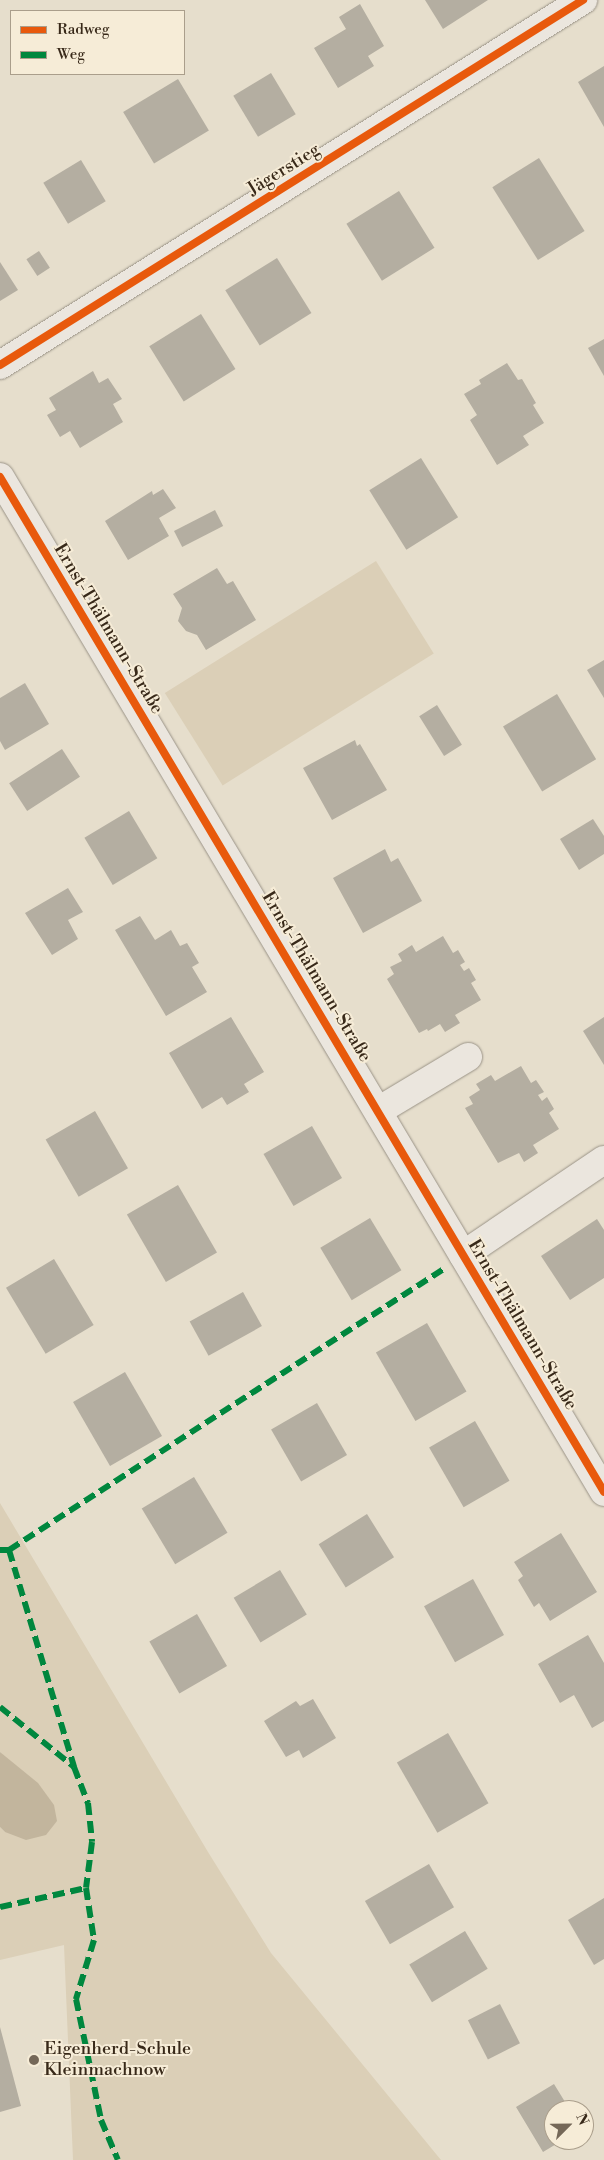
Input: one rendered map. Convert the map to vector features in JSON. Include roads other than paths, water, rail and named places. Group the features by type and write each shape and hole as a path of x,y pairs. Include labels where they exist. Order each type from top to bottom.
{"street":[{"name":"Jägerstieg","path":"0,364 583,0"},
{"name":"Ernst-Thälmann-Straße","path":"0,477 604,1492"},
{"path":"378,1111 468,1057"},
{"path":"463,1255 604,1160"}],"place":[{"name":"Eigenherd-Schule Kleinmachnow","path":"34,2060"}]}
